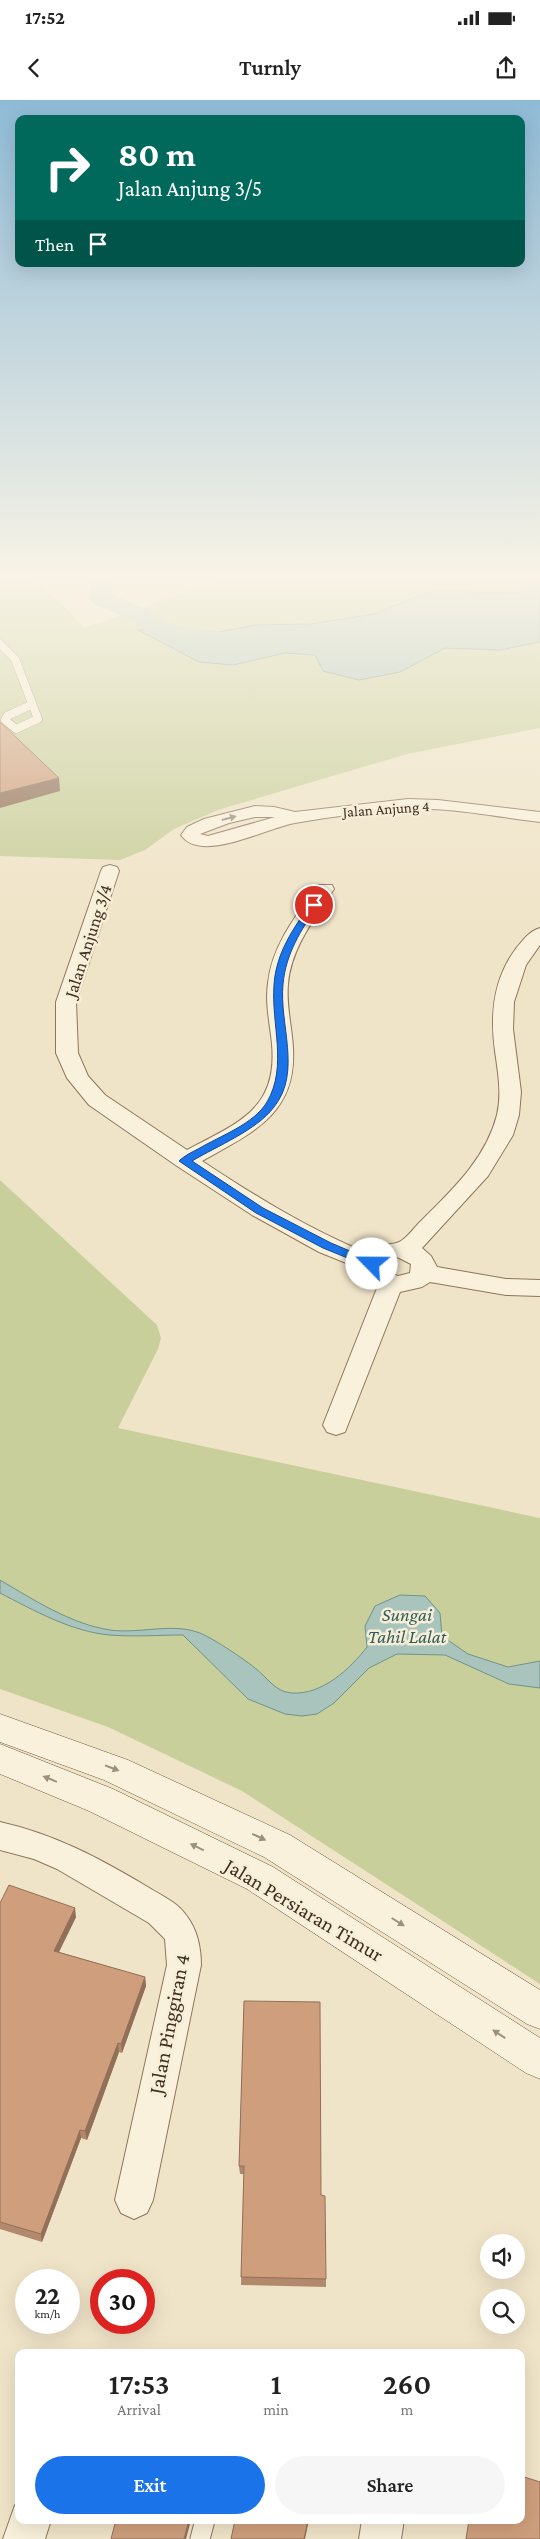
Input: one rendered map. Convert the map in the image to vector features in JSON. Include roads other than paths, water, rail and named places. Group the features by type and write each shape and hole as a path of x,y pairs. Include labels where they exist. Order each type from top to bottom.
{"street":[{"name":"Jalan Anjung 4","path":"292,818 408,804 438,805 540,817"},
{"name":"Jalan Anjung 3/4","path":"110,871 66,1002 67,1053 78,1078 97,1100 184,1161 260,1210 327,1246 372,1264"},
{"path":"184,1161 255,1120 274,1099 280,1086 284,1067 278,1011 278,984 282,962 291,937 325,889"},
{"path":"406,1250 483,1169 498,1143 508,1115 511,1081 503,1030 502,1009 517,960 540,934"},
{"path":"388,1250 406,1250 422,1259 425,1266 424,1273 407,1284 391,1283 376,1276 372,1264 374,1258 388,1250"},
{"path":"424,1273 506,1287 540,1288"},
{"path":"336,1425 391,1283"},
{"name":"Jalan Persiaran Timur","path":"0,1728 116,1770 277,1846 540,2011"},
{"name":"Jalan Persiaran Timur","path":"0,1759 101,1800 260,1878 540,2060"},
{"name":"Jalan Pinggiran 4","path":"0,1836 31,1842 64,1855 157,1911 174,1925 184,1943 184,1965 134,2200"},
{"path":"24,2539 29,2524"},
{"path":"380,2539 382,2524"}],"lane":[{"path":"28,694 32,705"},
{"path":"200,2539 204,2524"}],"water":[{"name":"Sungai Tahil Lalat","path":"0,1580 67,1617 95,1627 121,1631 176,1628 203,1634 243,1659 276,1687 292,1693 314,1690 334,1679 352,1664 367,1647 365,1626 375,1606 400,1595 425,1596 440,1613 442,1636 468,1654 508,1667 540,1661 540,1688 509,1684 445,1655 397,1654 369,1668 334,1703 317,1714 302,1716 285,1714 248,1699 183,1635 119,1636 81,1630 53,1619 0,1593"}]}
